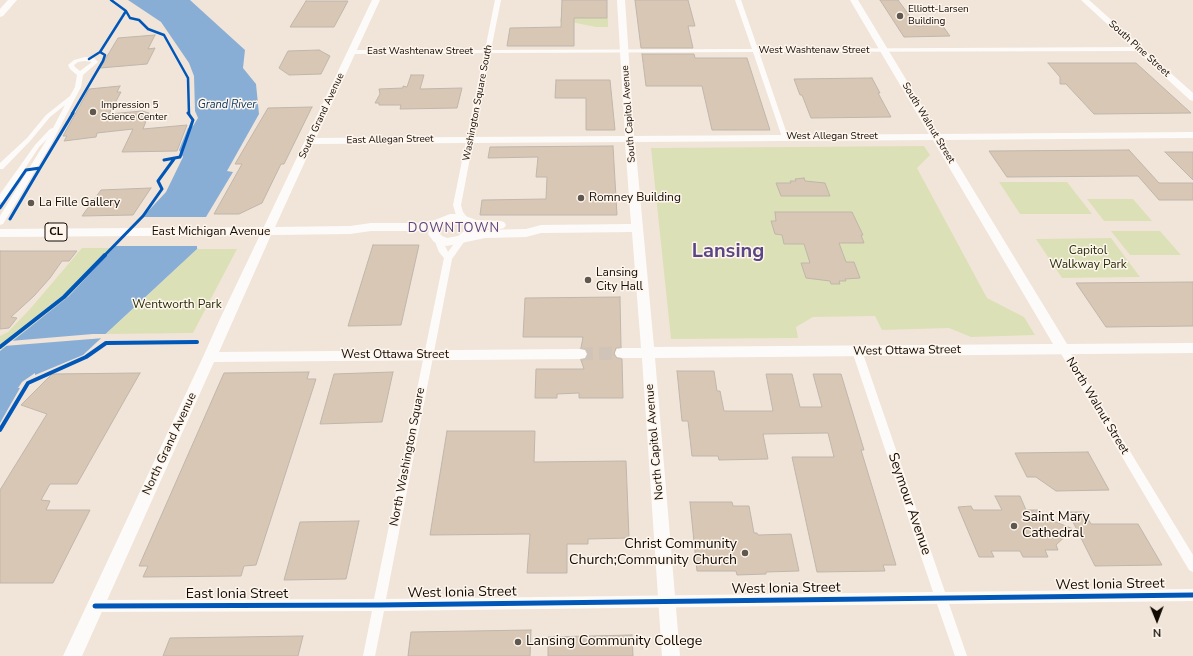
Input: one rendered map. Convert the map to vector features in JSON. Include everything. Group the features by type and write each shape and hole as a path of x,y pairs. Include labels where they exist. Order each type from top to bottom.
{"main road":[{"path":"0,14 13,0"},
{"name":"East Michigan Avenue","path":"0,233 267,231"}],"street":[{"name":"South Grand Avenue","path":"267,231 376,0"},
{"name":"Washington Square South","path":"442,222 457,205 498,0"},
{"name":"South Capitol Avenue","path":"621,0 630,138 638,228"},
{"path":"738,0 786,137"},
{"name":"South Walnut Street","path":"854,0 1001,246"},
{"name":"South Pine Street","path":"1085,0 1193,98"},
{"name":"West Washtenaw Street","path":"488,52 1140,50"},
{"name":"East Washtenaw Street","path":"352,52 488,52"},
{"path":"0,222 47,146 74,94 80,74"},
{"path":"0,167 29,139 48,116 74,94"},
{"path":"0,200 37,146 58,123"},
{"name":"West Allegan Street","path":"470,139 1193,135"},
{"path":"19,171 20,163 29,139"},
{"name":"East Allegan Street","path":"310,141 470,139"},
{"path":"457,205 459,213 466,220 471,228 470,232 448,258 443,252 434,230 442,222 455,218 466,220 486,225 528,225 541,229"},
{"name":"East Michigan Avenue","path":"267,231 350,230 371,227 419,227 442,222"},
{"path":"437,238 447,242 485,234 526,233 541,229 638,228"},
{"name":"North Capitol Avenue","path":"638,228 658,464 666,601 671,656"},
{"name":"East Michigan Avenue","path":"350,230 368,235 417,234 437,238"},
{"name":"North Grand Avenue","path":"72,656 267,231"},
{"name":"North Walnut Street","path":"1001,246 1193,566"},
{"name":"North Washington Square","path":"370,656 448,258"},
{"name":"West Ottawa Street","path":"622,353 1193,348"},
{"name":"Seymour Avenue","path":"857,351 961,656"},
{"name":"West Ottawa Street","path":"210,357 580,354"},
{"name":"West Ionia Street","path":"380,605 1193,595"},
{"name":"East Ionia Street","path":"95,606 380,605"}],"green space":[{"path":"560,18 608,18 608,27 596,27 571,22 560,22"},
{"path":"924,146 930,155 917,168 987,298 1024,317 1035,335 971,337 949,328 882,330 875,316 813,317 796,327 798,338 671,339 651,148"},
{"name":"Capitol Walkway Park","path":"999,182 1067,182 1092,214 1020,214"},
{"name":"Capitol Walkway Park","path":"1087,199 1133,199 1152,221 1104,221"},
{"name":"Capitol Walkway Park","path":"1111,231 1160,231 1181,255 1130,255"},
{"name":"Capitol Walkway Park","path":"1111,238 1140,277 1062,278 1036,239"},
{"path":"82,248 114,248 69,296 0,351 0,336 8,332 30,309"},
{"name":"Wentworth Park","path":"197,249 237,249 193,333 106,334"}],"water":[{"name":"Grand River","path":"128,0 190,0 245,50 243,68 256,84 259,114 227,171 233,172 206,217 197,249 83,355 35,375 35,373 22,382 0,423 0,351 69,296 166,192 183,157 179,150 188,128 193,126 198,118 195,111 194,76 189,63 161,22"}],"pier":[{"path":"140,217 209,217 199,248 197,248 197,246 113,246"},
{"path":"108,334 104,338 4,346 10,341"}],"building":[{"path":"562,0 607,0 607,18 574,18 574,46 507,46 510,28 561,27"},
{"path":"635,0 688,0 695,26 688,26 693,48 641,48"},
{"name":"Elliott-Larsen Building","path":"880,0 898,0 917,26 942,25 950,36 904,37"},
{"path":"306,1 348,1 334,27 290,27"},
{"path":"155,35 148,49 155,48 147,64 100,68 118,38"},
{"path":"319,50 330,56 321,74 289,75 279,68 288,51"},
{"path":"642,54 694,54 695,58 747,58 770,130 712,130 702,86 646,86"},
{"path":"1048,63 1136,63 1191,113 1094,114 1066,84 1060,84 1060,77"},
{"path":"411,75 424,75 420,89 462,88 457,108 400,109 401,105 379,105 379,103 375,103 380,94 379,89 403,88 403,86 407,87"},
{"path":"872,78 891,117 811,118 794,79"},
{"path":"556,80 610,80 615,130 586,130 586,98 555,98"},
{"name":"Impression 5 Science Center","path":"120,86 117,92 121,92 109,114 142,111 149,113 143,129 187,125 177,151 122,152 133,129 97,133 96,137 64,141 67,136 63,136 89,89"},
{"path":"312,107 284,164 281,164 262,203 239,214 214,214 242,164 235,164 268,108"},
{"path":"613,146 617,215 480,215 482,200 546,199 547,177 536,177 538,157 488,158 490,147"},
{"path":"1129,150 1159,183 1193,183 1193,200 1159,200 1138,176 1007,177 989,151"},
{"path":"1165,152 1193,152 1193,180"},
{"path":"804,178 805,181 825,183 830,196 781,196 776,183 791,183 790,181 796,181 795,179"},
{"path":"151,188 133,215 82,216 101,190"},
{"path":"775,212 852,212 863,235 861,235 864,243 839,243 846,262 854,262 860,278 845,279 846,281 839,281 840,284 831,284 830,281 806,278 801,263 810,263 804,244 784,244 782,235 775,234 771,221 776,221"},
{"path":"373,245 419,245 401,325 348,326"},
{"path":"0,251 77,251 69,261 62,261 50,278 34,296 11,317 17,318 9,328 0,329"},
{"path":"1193,282 1193,326 1106,327 1076,283"},
{"path":"620,297 621,347 616,348 614,354 617,358 622,359 623,398 579,398 579,393 557,394 557,398 535,398 536,369 584,369 581,360 586,359 588,353 586,349 581,348 583,337 523,337 525,298"},
{"path":"677,371 714,371 717,391 720,391 724,411 773,411 766,374 792,374 800,407 822,407 813,374 841,374 864,450 861,450 896,565 883,565 885,571 817,572 792,457 834,457 828,433 763,434 768,459 719,460 718,456 692,456 688,421 682,421"},
{"path":"309,372 307,379 316,379 256,565 244,566 241,576 143,577 148,566 139,566 224,373"},
{"path":"393,372 382,422 320,424 334,374"},
{"path":"140,373 77,484 50,484 41,500 50,501 46,510 90,510 53,583 0,583 0,490 47,414 21,405 52,374"},
{"path":"447,431 535,431 534,462 626,461 629,538 588,539 588,544 567,544 567,573 527,573 530,534 430,535"},
{"path":"1088,452 1109,490 1056,491 1036,477 1027,477 1015,453"},
{"name":"Saint Mary Cathedral","path":"995,496 1020,496 1026,510 1038,510 1042,518 1073,529 1056,545 1058,550 1045,550 1048,557 1023,557 1020,551 991,551 994,557 979,557 958,507 971,506 973,510 1002,510"},
{"name":"Christ Community Church;Community Church","path":"690,502 732,502 733,506 749,506 754,533 757,533 758,535 791,534 799,571 737,575 736,571 697,571"},
{"path":"1068,512 1084,512 1091,524 1138,524 1162,565 1095,566"},
{"path":"359,521 346,579 284,580 300,522"},
{"path":"531,630 530,656 408,656 411,632"},
{"path":"632,635 633,656 548,656 548,637"},
{"path":"303,636 298,656 163,656 170,638"}],"tunnel":[{"path":"580,354 622,353"}],"cycle path":[{"path":"111,0 126,11 130,18 139,20 148,29 164,35 188,78 188,112 193,120 180,157 164,160"},
{"path":"89,59 100,52 126,11"},
{"path":"40,168 103,61 105,55 100,52"},
{"path":"0,347 64,297 143,216 162,189 158,181 174,159"},
{"path":"0,208 26,170 40,168 10,219"},
{"path":"0,430 28,383 86,357 106,343 197,342"},
{"path":"95,606 380,605 1193,595"}],"place":[{"name":"Elliott-Larsen Building","path":"900,16"},
{"name":"Impression 5 Science Center","path":"93,112"},
{"name":"Romney Building","path":"581,198"},
{"name":"La Fille Gallery","path":"31,203"},
{"name":"Lansing City Hall","path":"588,280"},
{"name":"Saint Mary Cathedral","path":"1014,526"},
{"name":"Christ Community Church;Community Church","path":"745,553"},
{"name":"Lansing Community College","path":"518,642"}],"district":[{"name":"DOWNTOWN","path":"454,229"},
{"name":"Lansing","path":"728,252"}]}
